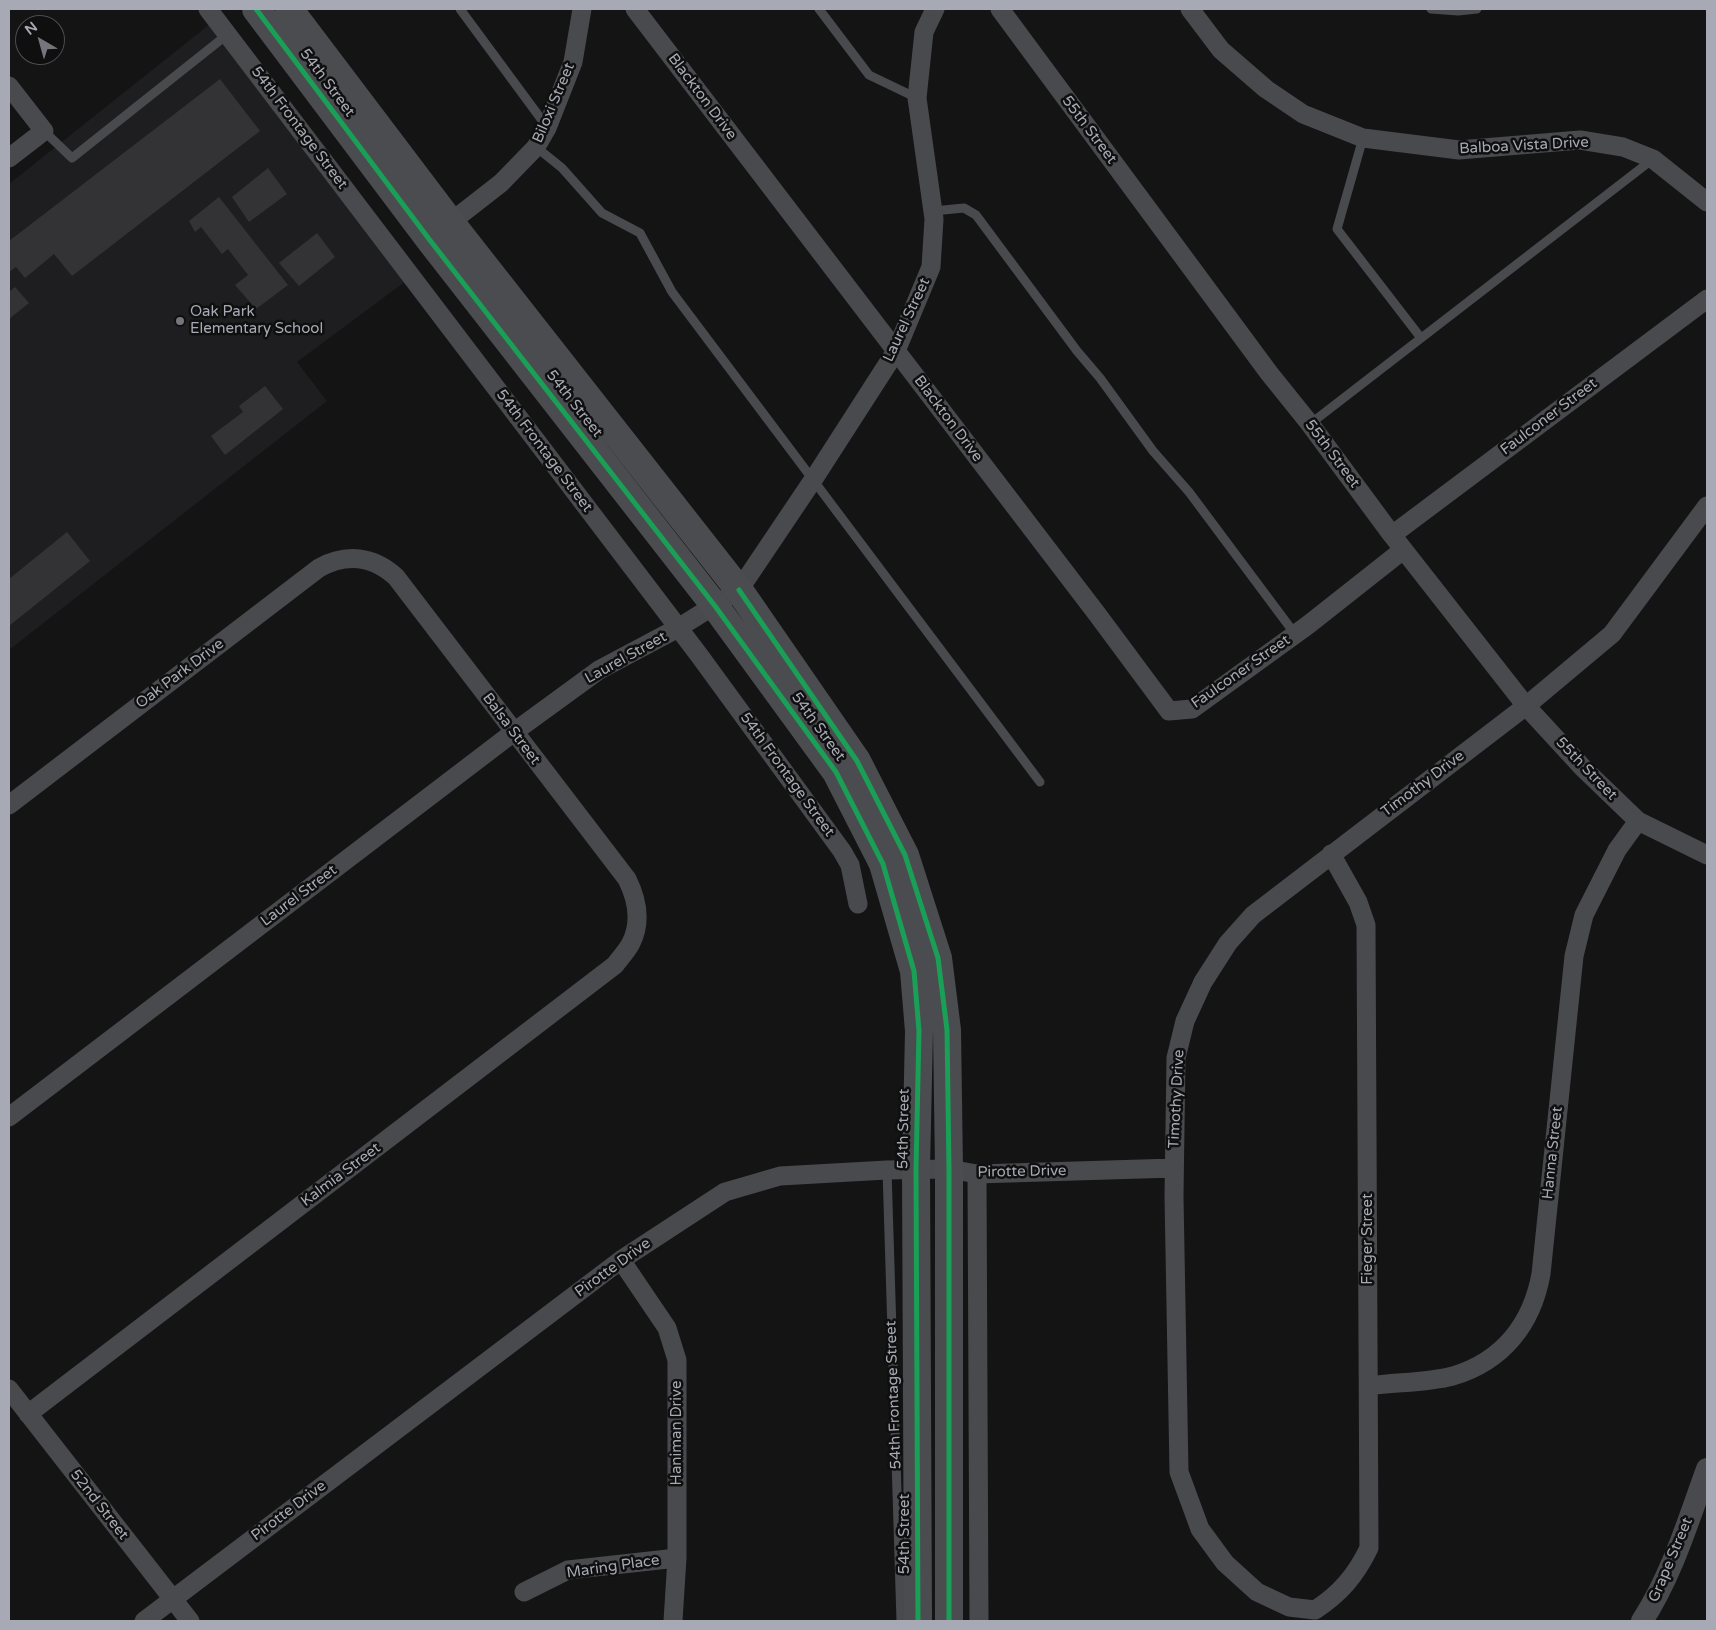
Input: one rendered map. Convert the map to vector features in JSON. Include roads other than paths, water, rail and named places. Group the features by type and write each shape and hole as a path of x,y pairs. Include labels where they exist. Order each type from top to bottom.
{"main road":[{"name":"54th Street","path":"256,9 429,239 715,606 836,772 883,864 914,971 919,1031 916,1169 918,1621"},
{"name":"54th Street","path":"289,9 451,223 738,590 857,761 905,855 938,958 947,1030 949,1168 949,1621"}],"street":[{"name":"54th Frontage Street","path":"208,9 678,628 842,851 850,865 858,904"},
{"name":"Biloxi Street","path":"429,239 500,183 536,147 547,128 573,62 582,9"},
{"name":"Blackton Drive","path":"634,9 1097,614 1169,711"},
{"name":"Laurel Street","path":"9,1118 514,732 599,670 678,628 738,590 813,480 896,351 932,267 933,211 917,98 924,32 935,9"},
{"name":"55th Street","path":"1000,9 1269,373 1310,424 1403,550 1526,706 1584,769 1638,821 1707,856"},
{"name":"Balboa Vista Drive","path":"1190,9 1221,50 1266,89 1303,114 1362,138 1459,150 1580,140 1623,147 1653,159 1707,202"},
{"path":"9,86 44,131 9,158"},
{"name":"Faulconer Street","path":"1392,535 1707,299"},
{"name":"Timothy Drive","path":"1317,1616 1289,1607 1257,1592 1224,1564 1200,1529 1179,1472 1174,1168 1176,1058 1185,1021 1203,982 1228,943 1253,915 1526,706 1612,634 1707,506"},
{"name":"Faulconer Street","path":"1169,711 1192,709 1295,634 1403,550"},
{"name":"Oak Park Drive","path":"9,805 319,568 343,558 356,558"},
{"name":"Balsa Street","path":"356,558 378,564 396,577 627,879 635,899 638,922"},
{"name":"Hanna Street","path":"1368,1386 1452,1376 1486,1362 1514,1338 1532,1307 1538,1291 1541,1274 1574,956 1584,915 1617,850 1638,821"},
{"name":"Fieger Street","path":"1317,1616 1353,1577 1369,1548 1366,925 1358,902 1331,854"},
{"name":"Kalmia Street","path":"28,1414 615,965 631,943 638,922"},
{"name":"Pirotte Drive","path":"144,1621 621,1260 725,1192 780,1176 887,1170 949,1168 977,1174 1174,1168"},
{"path":"977,1174 979,1621"},
{"name":"Haniman Drive","path":"621,1260 667,1328 677,1360 677,1558 674,1621"},
{"name":"52nd Street","path":"9,1389 190,1621"},
{"name":"Grape Street","path":"1642,1621 1655,1601 1670,1570 1707,1469"},
{"name":"Maring Place","path":"524,1592 568,1570 677,1558"}],"lane":[{"path":"460,9 547,128"},
{"path":"819,9 869,75 917,98"},
{"path":"1431,9 1458,11 1477,9"},
{"path":"44,131 72,158 228,34"},
{"path":"1362,138 1337,229 1422,338"},
{"path":"536,147 562,168 602,213 640,233 672,292 1040,782"},
{"path":"1310,424 1653,159"},
{"path":"933,211 964,208 976,215 1153,451 1189,492 1295,634"},
{"name":"54th Frontage Street","path":"887,1170 901,1621"}],"place":[{"name":"Oak Park Elementary School","path":"180,321"}]}
